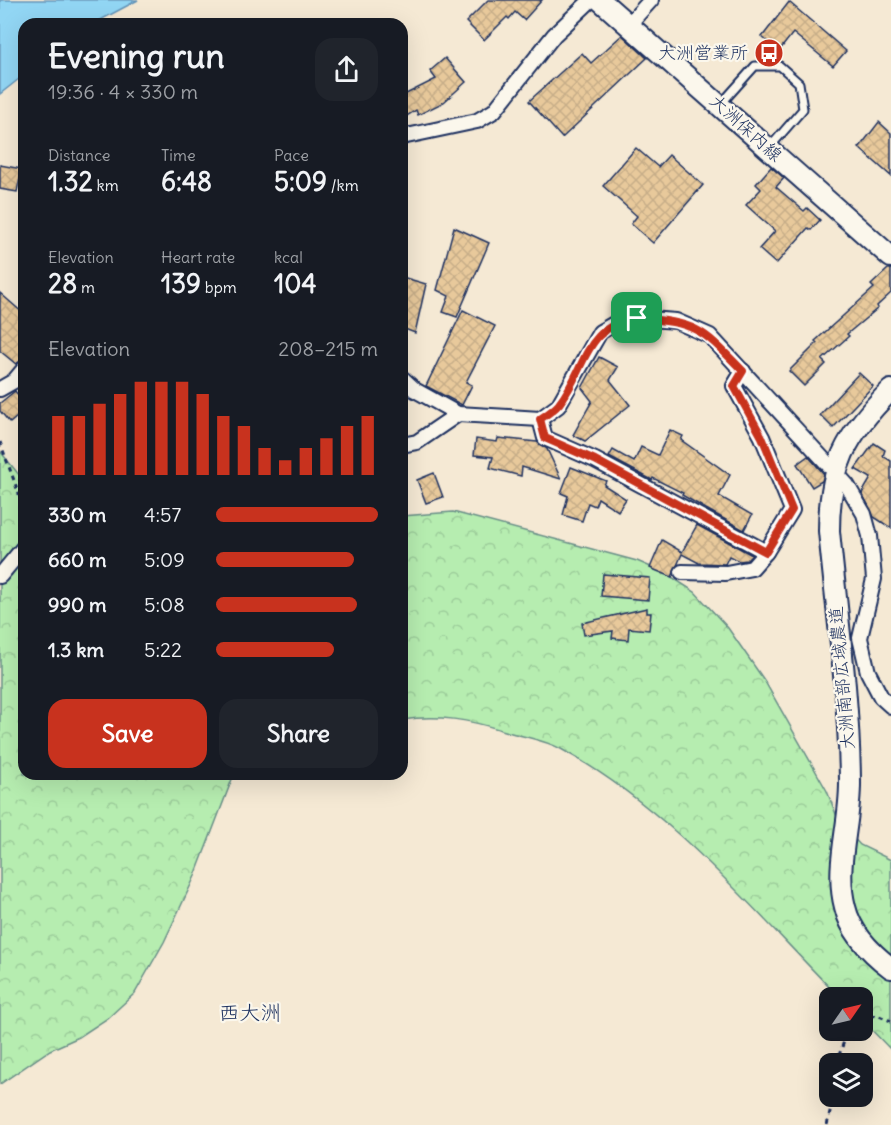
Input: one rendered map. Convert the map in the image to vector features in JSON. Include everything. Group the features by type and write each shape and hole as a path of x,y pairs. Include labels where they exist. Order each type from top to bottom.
{"street":[{"path":"408,136 477,121 494,111 554,35 591,0"},
{"name":"大洲保内線","path":"600,0 721,104 891,257"},
{"path":"629,24 651,0"},
{"path":"408,384 415,390 458,414 540,419 558,406 600,332 619,321 637,318 676,321 692,326 710,336 846,485 864,514 870,537 874,579 860,638 868,672 881,697 891,706"},
{"path":"682,572 726,573 752,568 766,552 792,510 762,437 734,386 743,371"},
{"path":"0,389 18,376"},
{"name":"大洲南部広域農道","path":"891,390 856,429 844,447 834,473 829,497 829,531 849,742 850,792 841,874 845,908 855,931 874,955 891,968"},
{"path":"408,444 417,442 458,414"},
{"path":"540,419 545,438 595,460 766,552"},
{"path":"0,576 18,554"}],"lane":[{"path":"721,104 755,66 780,66 799,83 802,110 769,149"}],"path":[{"path":"0,442 18,492"},
{"path":"873,1016 877,1015 891,1021"},
{"path":"827,1125 831,1107"}],"green space":[{"path":"0,451 18,474 18,780 232,780 195,876 164,942 135,993 108,1018 79,1037 50,1050 0,1084"},
{"path":"453,512 637,561 667,574 695,592 728,628 764,680 827,791 839,822 860,845 891,860 891,1050 873,1031 873,987 829,987 742,896 675,831 601,773 555,746 492,727 441,718 408,719 408,516"}],"water":[{"path":"0,0 138,0 104,18 18,18 18,80 0,94"}],"building":[{"path":"488,0 542,0 524,20 515,12 484,40 466,22"},
{"path":"789,2 846,51 833,66 793,33 779,51 762,37"},
{"path":"622,35 647,58 562,138 529,101 582,53 591,63"},
{"path":"445,58 466,82 444,102 418,115 416,110 408,115 408,93 436,79 430,71"},
{"path":"879,122 891,133 891,176 859,148"},
{"path":"636,148 658,167 669,155 703,185 653,243 631,224 637,216 603,186"},
{"path":"0,165 18,168 17,192 0,189"},
{"path":"771,167 784,178 776,187 804,211 807,208 820,220 811,230 808,228 776,264 759,249 775,231 746,205 761,189 756,184"},
{"path":"454,227 489,243 457,317 443,312 449,296 437,290"},
{"path":"888,269 891,269 891,293 822,360 826,364 804,386 789,371 817,343 815,341 874,288 871,285"},
{"path":"408,279 426,284 415,333 408,330"},
{"path":"0,293 18,309 18,362 16,364 0,351"},
{"path":"463,310 495,326 466,382 472,385 462,405 426,386"},
{"path":"599,357 618,367 610,380 630,405 585,441 573,435 592,401 582,388"},
{"path":"859,373 873,386 833,428 820,415"},
{"path":"15,391 18,395 18,416 10,423 0,411 0,403"},
{"path":"670,430 683,436 681,440 730,475 719,496 752,515 744,530 682,495 683,493 653,478 652,480 609,457 613,450 634,462 641,447 658,455"},
{"path":"498,438 537,442 547,449 561,479 522,467 521,476 490,468 493,457 474,455 476,439 497,442"},
{"path":"874,443 885,450 883,456 891,461 891,528 874,517 862,493 871,478 855,469"},
{"path":"808,456 824,474 822,481 812,487 797,464"},
{"path":"571,467 606,481 604,485 626,499 618,511 598,498 595,506 588,503 582,521 563,515 568,496 561,493"},
{"path":"434,473 443,497 426,503 417,480"},
{"path":"697,525 752,555 747,560 739,561 729,556 725,564 699,563 682,554 672,577 650,568 662,540 682,552"},
{"path":"603,574 650,578 648,600 601,596"},
{"path":"647,608 647,613 651,613 649,630 629,628 628,640 612,638 613,631 584,635 582,623"}],"place":[{"name":"大洲営業所","path":"769,53"}],"district":[{"name":"西大洲","path":"250,1013"}],"route":[{"path":"637,318 676,321 692,326 710,336 743,371 734,386 762,437 792,510 766,552 595,460 545,438 540,419 558,406 590,345 600,332 619,321 637,318"}]}
